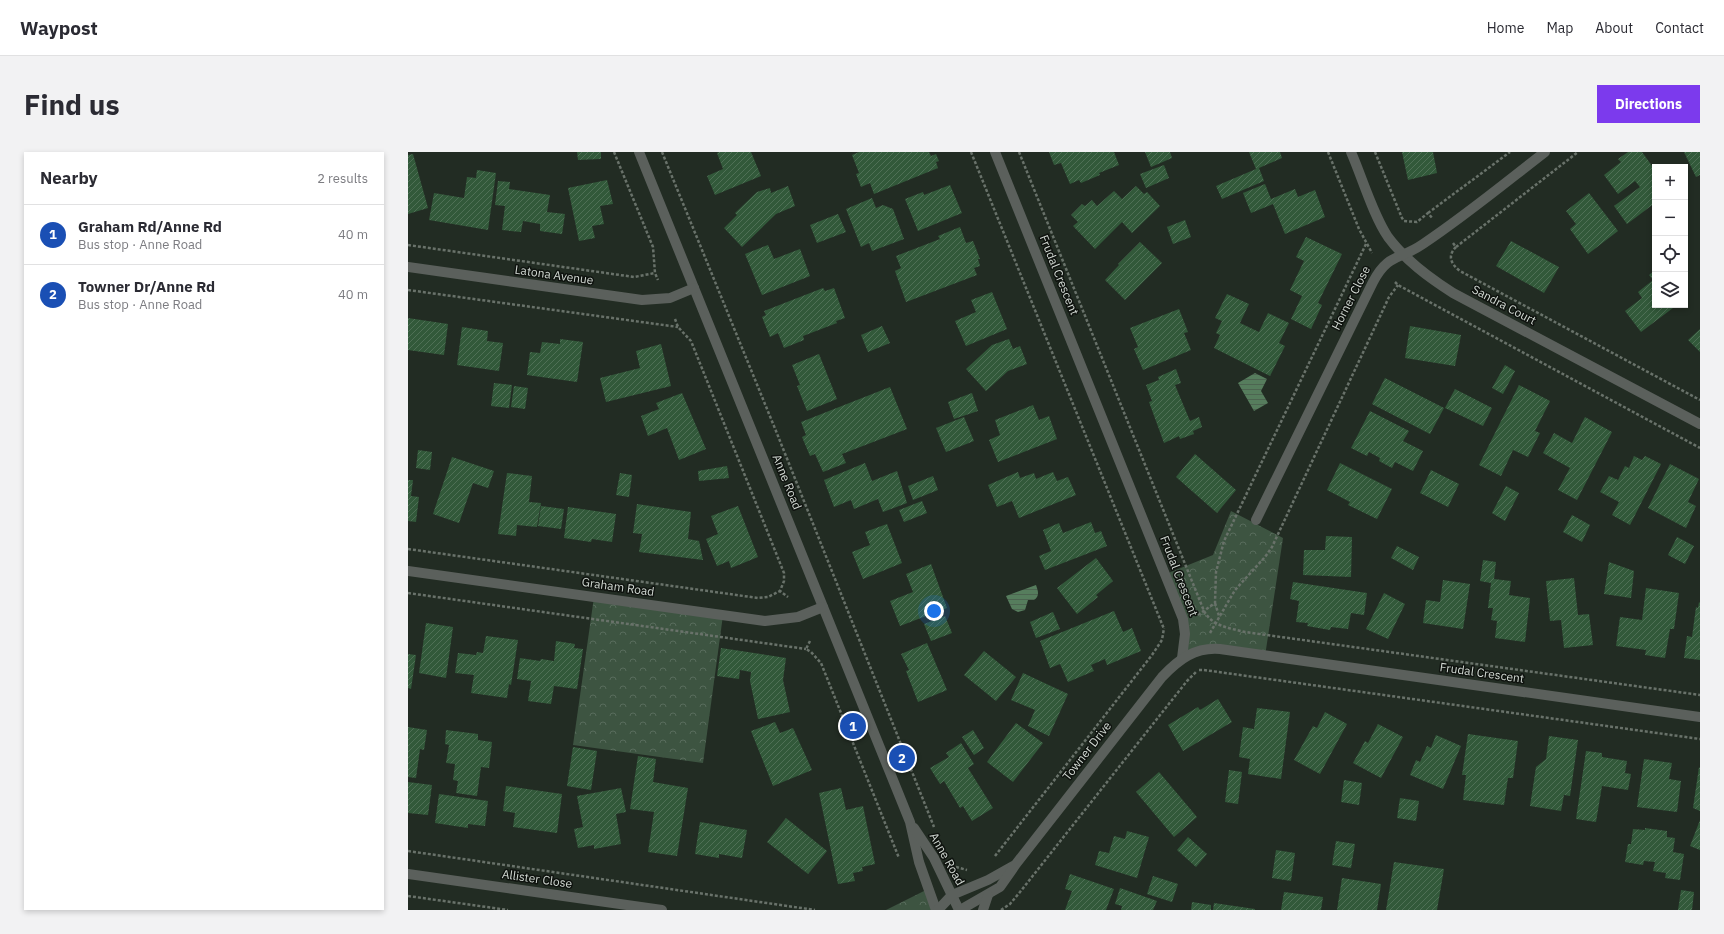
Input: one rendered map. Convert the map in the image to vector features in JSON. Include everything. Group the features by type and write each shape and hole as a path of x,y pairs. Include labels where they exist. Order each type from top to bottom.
{"street":[{"name":"Anne Road","path":"639,152 910,822 919,862 937,910"},
{"name":"Frudal Crescent","path":"995,152 1183,618 1185,634 1182,658 1204,649 1220,649 1700,717"},
{"name":"Sandra Court","path":"1352,152 1380,223 1388,236 1403,254 1422,273 1452,293 1700,424"},
{"name":"Horner Close","path":"1256,520 1373,282 1388,261 1423,244 1546,152"},
{"name":"Latona Avenue","path":"408,267 642,300 670,298 694,288"},
{"name":"Graham Road","path":"408,571 765,621 798,617 823,606"},
{"name":"Towner Drive","path":"959,910 1000,887 1016,864 1162,677 1182,658"},
{"name":"Anne Road","path":"910,822 934,858 959,910"},
{"name":"Towner Drive","path":"952,895 988,880 1016,864"},
{"name":"Allister Close","path":"408,874 662,910"},
{"path":"937,910 952,895"},
{"path":"983,910 988,895"}],"path":[{"path":"614,152 653,247 655,273 658,280"},
{"path":"662,152 785,452 936,830"},
{"path":"971,152 1164,628 1162,640 1152,654 992,859"},
{"path":"1019,152 1204,611 1211,620 1245,632 1700,695"},
{"path":"1328,152 1366,244 1372,253"},
{"path":"1375,152 1402,218 1404,221 1417,222 1510,152"},
{"path":"1578,152 1456,247 1450,254 1450,259 1460,271 1700,400"},
{"path":"1428,213 1435,222"},
{"path":"1450,239 1456,247"},
{"path":"1220,616 1215,603 1216,572 1224,541 1366,244"},
{"path":"408,245 634,277 655,273"},
{"path":"1395,282 1398,285 1700,448"},
{"path":"1209,636 1239,585 1265,557 1272,547 1388,297 1398,285"},
{"path":"408,290 678,327"},
{"path":"408,549 758,598 768,597 780,591 784,581 784,573 691,341 678,327 675,319"},
{"path":"780,591 788,597"},
{"path":"408,593 806,649 811,652 821,663 901,862"},
{"path":"1196,617 1215,603"},
{"path":"1164,628 1171,627"},
{"path":"806,649 810,641"},
{"path":"1198,665 1199,670"},
{"path":"1000,910 1010,904 1020,892 1187,682 1199,670 1347,689 1700,739"},
{"path":"408,852 814,910"},
{"path":"952,864 961,869 973,869"},
{"path":"408,896 508,910"}],"green space":[{"path":"1231,511 1283,538 1265,656 1220,649 1187,655 1185,634 1166,574 1213,555"},
{"path":"594,597 723,615 703,763 573,745"},
{"path":"928,889 936,910 886,910"}],"shaded area":[{"path":"1255,373 1267,379 1261,391 1268,403 1254,411 1238,383"},
{"path":"1036,585 1038,595 1034,600 1028,600 1025,610 1018,612 1012,609 1006,596"}],"building":[{"path":"577,152 601,152 601,159 578,160"},
{"path":"751,152 761,176 715,195 707,176 723,169 717,153"},
{"path":"859,152 929,152 931,156 936,154 939,161 936,162 938,168 874,194 870,183 861,187 856,174 859,173 852,155"},
{"path":"1049,152 1114,152 1119,165 1099,173 1100,175 1081,183 1079,180 1070,184 1061,163 1054,165"},
{"path":"1145,152 1170,152 1172,158 1151,167"},
{"path":"1249,152 1280,152 1282,158 1259,168 1264,181 1222,199 1216,186 1256,169"},
{"path":"1402,152 1433,152 1437,173 1408,180"},
{"path":"1628,152 1642,152 1652,166 1652,205 1627,224 1614,206 1640,187 1635,181 1618,194 1604,175 1621,162 1618,159"},
{"path":"1684,152 1700,152 1700,175 1696,177"},
{"path":"413,154 428,208 408,214 408,155"},
{"path":"1164,165 1169,178 1146,188 1140,174"},
{"path":"477,170 496,173 488,230 429,220 434,193 464,198 467,177 476,178"},
{"path":"607,180 613,204 600,206 604,224 592,226 595,238 579,241 568,188"},
{"path":"498,181 510,182 509,189 550,195 547,212 565,214 562,234 540,231 540,224 523,221 521,232 502,230 505,206 495,205"},
{"path":"1265,184 1271,199 1295,189 1298,197 1315,190 1325,217 1285,234 1273,204 1251,213 1243,193"},
{"path":"950,185 962,213 918,231 905,199 923,192 924,195"},
{"path":"788,186 795,206 776,214 742,247 724,228 737,215 735,213 757,192 770,188 771,193"},
{"path":"1136,186 1144,194 1147,192 1160,206 1132,233 1122,222 1095,249 1073,226 1078,222 1071,215 1082,204 1085,206 1092,200 1097,206 1114,191 1122,199"},
{"path":"1589,193 1618,231 1588,254 1570,229 1576,224 1566,211"},
{"path":"872,198 876,208 883,205 893,209 904,239 872,251 869,243 861,247 846,209"},
{"path":"838,214 846,232 817,243 810,225"},
{"path":"1185,220 1191,237 1173,244 1167,227"},
{"path":"960,227 966,243 973,241 980,259 978,259 980,266 974,268 977,275 906,302 895,271 901,268 896,256 940,239 938,236"},
{"path":"1306,237 1342,254 1318,303 1322,305 1311,329 1291,319 1302,296 1290,290 1304,261 1296,257"},
{"path":"1511,241 1559,267 1544,293 1496,266"},
{"path":"1140,242 1162,263 1125,300 1105,280 1119,265 1118,264"},
{"path":"768,245 774,259 800,249 810,276 762,295 745,254"},
{"path":"1652,281 1652,308 1673,308 1641,332 1625,311 1642,298 1638,292"},
{"path":"823,288 825,291 834,288 845,318 836,321 837,323 803,336 804,340 784,348 778,333 770,337 762,317 766,315 764,311"},
{"path":"992,292 1007,329 966,346 955,321 976,312 971,300"},
{"path":"1227,294 1249,304 1240,323 1259,332 1268,313 1289,323 1279,343 1285,346 1270,376 1214,348 1220,335 1216,333 1222,321 1215,318"},
{"path":"1179,309 1188,332 1184,333 1191,350 1143,370 1134,349 1138,347 1130,328"},
{"path":"408,318 448,324 444,355 408,350"},
{"path":"882,326 890,343 868,352 861,335"},
{"path":"1410,326 1461,335 1455,366 1405,358"},
{"path":"462,327 488,331 487,341 503,343 499,371 457,365"},
{"path":"1700,329 1700,352 1688,340"},
{"path":"560,339 583,342 577,382 527,375 530,352 540,353 542,342 560,344"},
{"path":"1009,339 1013,349 1020,346 1027,364 1008,371 986,391 966,369 992,345"},
{"path":"661,344 671,386 606,402 600,378 640,368 636,351"},
{"path":"819,354 837,399 807,411 797,386 800,385 792,365"},
{"path":"1505,365 1515,371 1503,394 1492,388"},
{"path":"1176,369 1181,383 1175,385 1190,421 1199,417 1202,427 1193,431 1194,434 1180,439 1179,436 1164,443 1149,402 1152,401 1146,385 1159,380 1158,377"},
{"path":"1385,378 1444,408 1430,434 1372,404"},
{"path":"494,383 512,385 509,408 491,406"},
{"path":"1519,385 1550,401 1535,431 1540,433 1528,457 1513,450 1501,476 1479,465"},
{"path":"514,386 528,388 525,409 511,407"},
{"path":"890,387 907,429 842,454 846,463 823,472 815,454 810,456 802,437 806,435 801,422"},
{"path":"1455,389 1492,408 1483,426 1445,408"},
{"path":"682,393 706,449 679,460 667,428 648,436 641,416 659,409 656,403"},
{"path":"972,393 978,411 954,419 948,402"},
{"path":"1033,405 1039,420 1049,416 1057,439 998,462 989,440 1000,435 995,420"},
{"path":"1370,411 1409,431 1403,441 1423,451 1413,471 1395,462 1392,468 1379,461 1380,458 1369,452 1367,456 1351,448"},
{"path":"964,417 974,441 946,452 936,428"},
{"path":"1585,417 1612,432 1577,500 1558,490 1570,468 1543,453 1554,433 1572,443"},
{"path":"418,450 432,452 430,470 416,468"},
{"path":"1195,454 1236,490 1217,513 1176,477"},
{"path":"1634,456 1642,460 1645,456 1661,464 1630,525 1612,515 1619,502 1600,492 1609,476 1618,480 1625,466 1629,468"},
{"path":"452,457 494,471 488,488 473,483 459,523 433,514"},
{"path":"865,463 872,481 897,471 907,503 883,512 878,499 854,509 851,500 834,507 824,480"},
{"path":"1340,463 1392,489 1377,519 1348,505 1350,502 1327,490"},
{"path":"1670,464 1699,479 1688,502 1696,506 1686,528 1648,508"},
{"path":"727,466 729,478 699,481 698,471"},
{"path":"1431,470 1459,484 1448,507 1420,493"},
{"path":"1018,472 1020,478 1034,473 1036,479 1053,472 1057,481 1068,477 1076,495 1019,518 1012,501 997,507 988,485"},
{"path":"507,473 532,476 529,502 541,503 537,527 517,525 516,536 498,534"},
{"path":"620,473 632,475 629,497 616,495"},
{"path":"933,476 938,490 913,500 908,486"},
{"path":"408,480 413,480 411,496 419,497 416,522 408,521"},
{"path":"1506,486 1519,493 1505,521 1492,513"},
{"path":"922,501 927,513 904,522 899,510"},
{"path":"637,504 691,512 688,539 699,541 703,560 639,552 642,534 633,533"},
{"path":"541,506 564,509 561,529 538,526"},
{"path":"738,506 758,557 731,568 729,561 717,566 706,539 718,534 711,516"},
{"path":"568,507 616,514 612,542 592,539 591,542 564,538"},
{"path":"1572,515 1590,525 1582,542 1563,532"},
{"path":"1091,522 1095,533 1101,531 1107,546 1045,570 1039,556 1051,551 1043,530 1059,523 1063,533"},
{"path":"887,524 902,563 863,579 852,552 870,545 865,532"},
{"path":"1326,536 1352,537 1351,577 1303,575 1304,550 1325,550"},
{"path":"1677,537 1694,546 1685,564 1668,555"},
{"path":"1397,546 1419,557 1413,570 1391,558"},
{"path":"1096,558 1113,581 1096,595 1098,597 1077,614 1057,588"},
{"path":"1483,560 1496,562 1494,579 1511,581 1509,595 1530,598 1525,642 1495,638 1497,621 1491,620 1493,608 1488,608 1491,583 1480,581"},
{"path":"1609,562 1634,571 1631,598 1604,594"},
{"path":"931,564 947,608 900,626 890,601 913,592 906,574"},
{"path":"1574,578 1578,615 1589,614 1593,645 1564,648 1561,620 1550,621 1546,581"},
{"path":"1443,580 1470,584 1463,629 1423,623 1426,600 1440,602"},
{"path":"1293,582 1367,593 1364,615 1351,613 1348,629 1331,627 1330,630 1307,626 1308,623 1296,622 1299,601 1290,599"},
{"path":"1646,588 1679,593 1674,629 1670,629 1665,658 1645,655 1646,650 1616,646 1620,617 1642,620"},
{"path":"1384,593 1405,604 1388,639 1366,629"},
{"path":"1699,602 1700,660 1684,658 1687,636 1692,637 1696,607 1698,608"},
{"path":"1114,611 1123,632 1132,628 1141,651 1107,665 1105,659 1091,665 1094,671 1068,682 1060,664 1050,668 1040,641"},
{"path":"1053,612 1060,629 1036,638 1030,622"},
{"path":"945,616 952,633 931,641 924,624"},
{"path":"426,623 453,627 446,678 419,673"},
{"path":"486,636 518,640 511,685 509,684 507,698 471,693 474,675 455,673 458,653 476,655 477,652 483,653"},
{"path":"556,641 575,644 574,648 583,649 577,689 554,686 551,704 528,701 531,681 517,679 520,658 540,661 541,659 554,661"},
{"path":"927,643 947,690 918,702 906,671 909,670 901,654"},
{"path":"721,648 786,658 783,680 790,712 758,719 750,681 751,672 740,670 739,679 717,676"},
{"path":"984,651 1016,677 996,701 964,675"},
{"path":"408,654 416,655 411,689 408,688"},
{"path":"1023,673 1068,694 1049,736 1028,726 1035,710 1011,700"},
{"path":"1218,699 1232,722 1183,751 1168,725 1198,707 1200,710"},
{"path":"1257,708 1290,712 1281,779 1248,774 1250,759 1239,757 1243,727 1254,729"},
{"path":"1325,712 1347,724 1320,774 1294,760 1313,726 1317,728"},
{"path":"775,722 780,733 793,728 812,770 773,786 751,731"},
{"path":"1016,723 1043,743 1013,782 987,762"},
{"path":"1378,724 1403,737 1381,778 1353,763 1365,741 1368,743"},
{"path":"408,727 427,730 424,750 420,749 416,778 408,777"},
{"path":"446,730 478,734 478,740 492,742 489,768 481,767 477,796 456,793 458,781 453,780 455,764 446,763 449,745 445,744"},
{"path":"973,730 984,748 974,755 962,737"},
{"path":"1468,734 1518,741 1513,778 1508,778 1504,805 1463,800 1466,775 1462,775"},
{"path":"1436,735 1461,746 1443,789 1410,775 1416,760 1420,762 1427,746 1431,748"},
{"path":"1549,736 1578,740 1570,796 1564,795 1561,811 1530,806 1536,767 1546,759"},
{"path":"961,743 974,764 968,768 993,808 972,821 963,806 960,808 944,781 940,784 930,768 949,757 946,753"},
{"path":"573,747 597,751 591,790 567,786"},
{"path":"1586,751 1602,753 1602,757 1627,761 1625,773 1631,774 1628,790 1602,786 1596,822 1576,819"},
{"path":"638,756 656,759 653,782 688,788 677,856 648,852 654,812 630,809"},
{"path":"1644,759 1672,763 1669,779 1681,781 1677,812 1637,807"},
{"path":"1699,767 1700,768 1700,811 1693,808"},
{"path":"1229,770 1242,772 1238,804 1225,802"},
{"path":"1159,772 1197,817 1174,837 1136,792"},
{"path":"1344,780 1362,783 1359,805 1341,802"},
{"path":"408,782 432,785 428,815 408,813"},
{"path":"506,786 562,794 557,833 513,827 515,813 503,811"},
{"path":"621,788 626,812 616,814 621,844 594,849 594,845 578,848 574,829 583,827 577,796"},
{"path":"841,788 846,810 863,806 875,864 862,867 863,871 853,873 855,881 838,884 819,793"},
{"path":"439,794 488,801 485,826 468,824 468,828 435,823"},
{"path":"1400,798 1419,801 1416,821 1397,818"},
{"path":"786,818 827,851 808,874 767,842"},
{"path":"1700,820 1700,850 1690,846"},
{"path":"700,822 747,830 742,858 719,854 719,858 695,854"},
{"path":"1645,828 1667,831 1667,837 1675,838 1673,852 1684,854 1680,880 1665,878 1666,873 1653,871 1655,862 1644,861 1643,865 1625,862 1628,844 1631,844 1633,829 1645,830"},
{"path":"1127,831 1149,837 1137,878 1095,865 1099,851 1109,853 1114,836 1125,839"},
{"path":"1188,837 1207,854 1196,867 1177,850"},
{"path":"1336,841 1355,844 1351,868 1332,865"},
{"path":"1276,850 1295,853 1291,881 1272,878"},
{"path":"1394,862 1444,869 1437,910 1386,910"},
{"path":"1070,874 1114,889 1106,910 1065,910 1072,891 1065,889"},
{"path":"1153,876 1178,884 1172,902 1147,894"},
{"path":"1342,878 1381,884 1377,910 1337,910"},
{"path":"1120,888 1157,901 1153,910 1121,910 1122,906 1115,904"},
{"path":"1681,890 1694,892 1692,910 1678,910"},
{"path":"1284,892 1323,897 1321,910 1281,910"},
{"path":"1192,902 1211,905 1211,910 1191,910"},
{"path":"1214,903 1255,909 1255,910 1213,910"}],"place":[{"name":"Graham Rd/Anne Rd","path":"853,726"},
{"name":"Towner Dr/Anne Rd","path":"902,758"}]}
